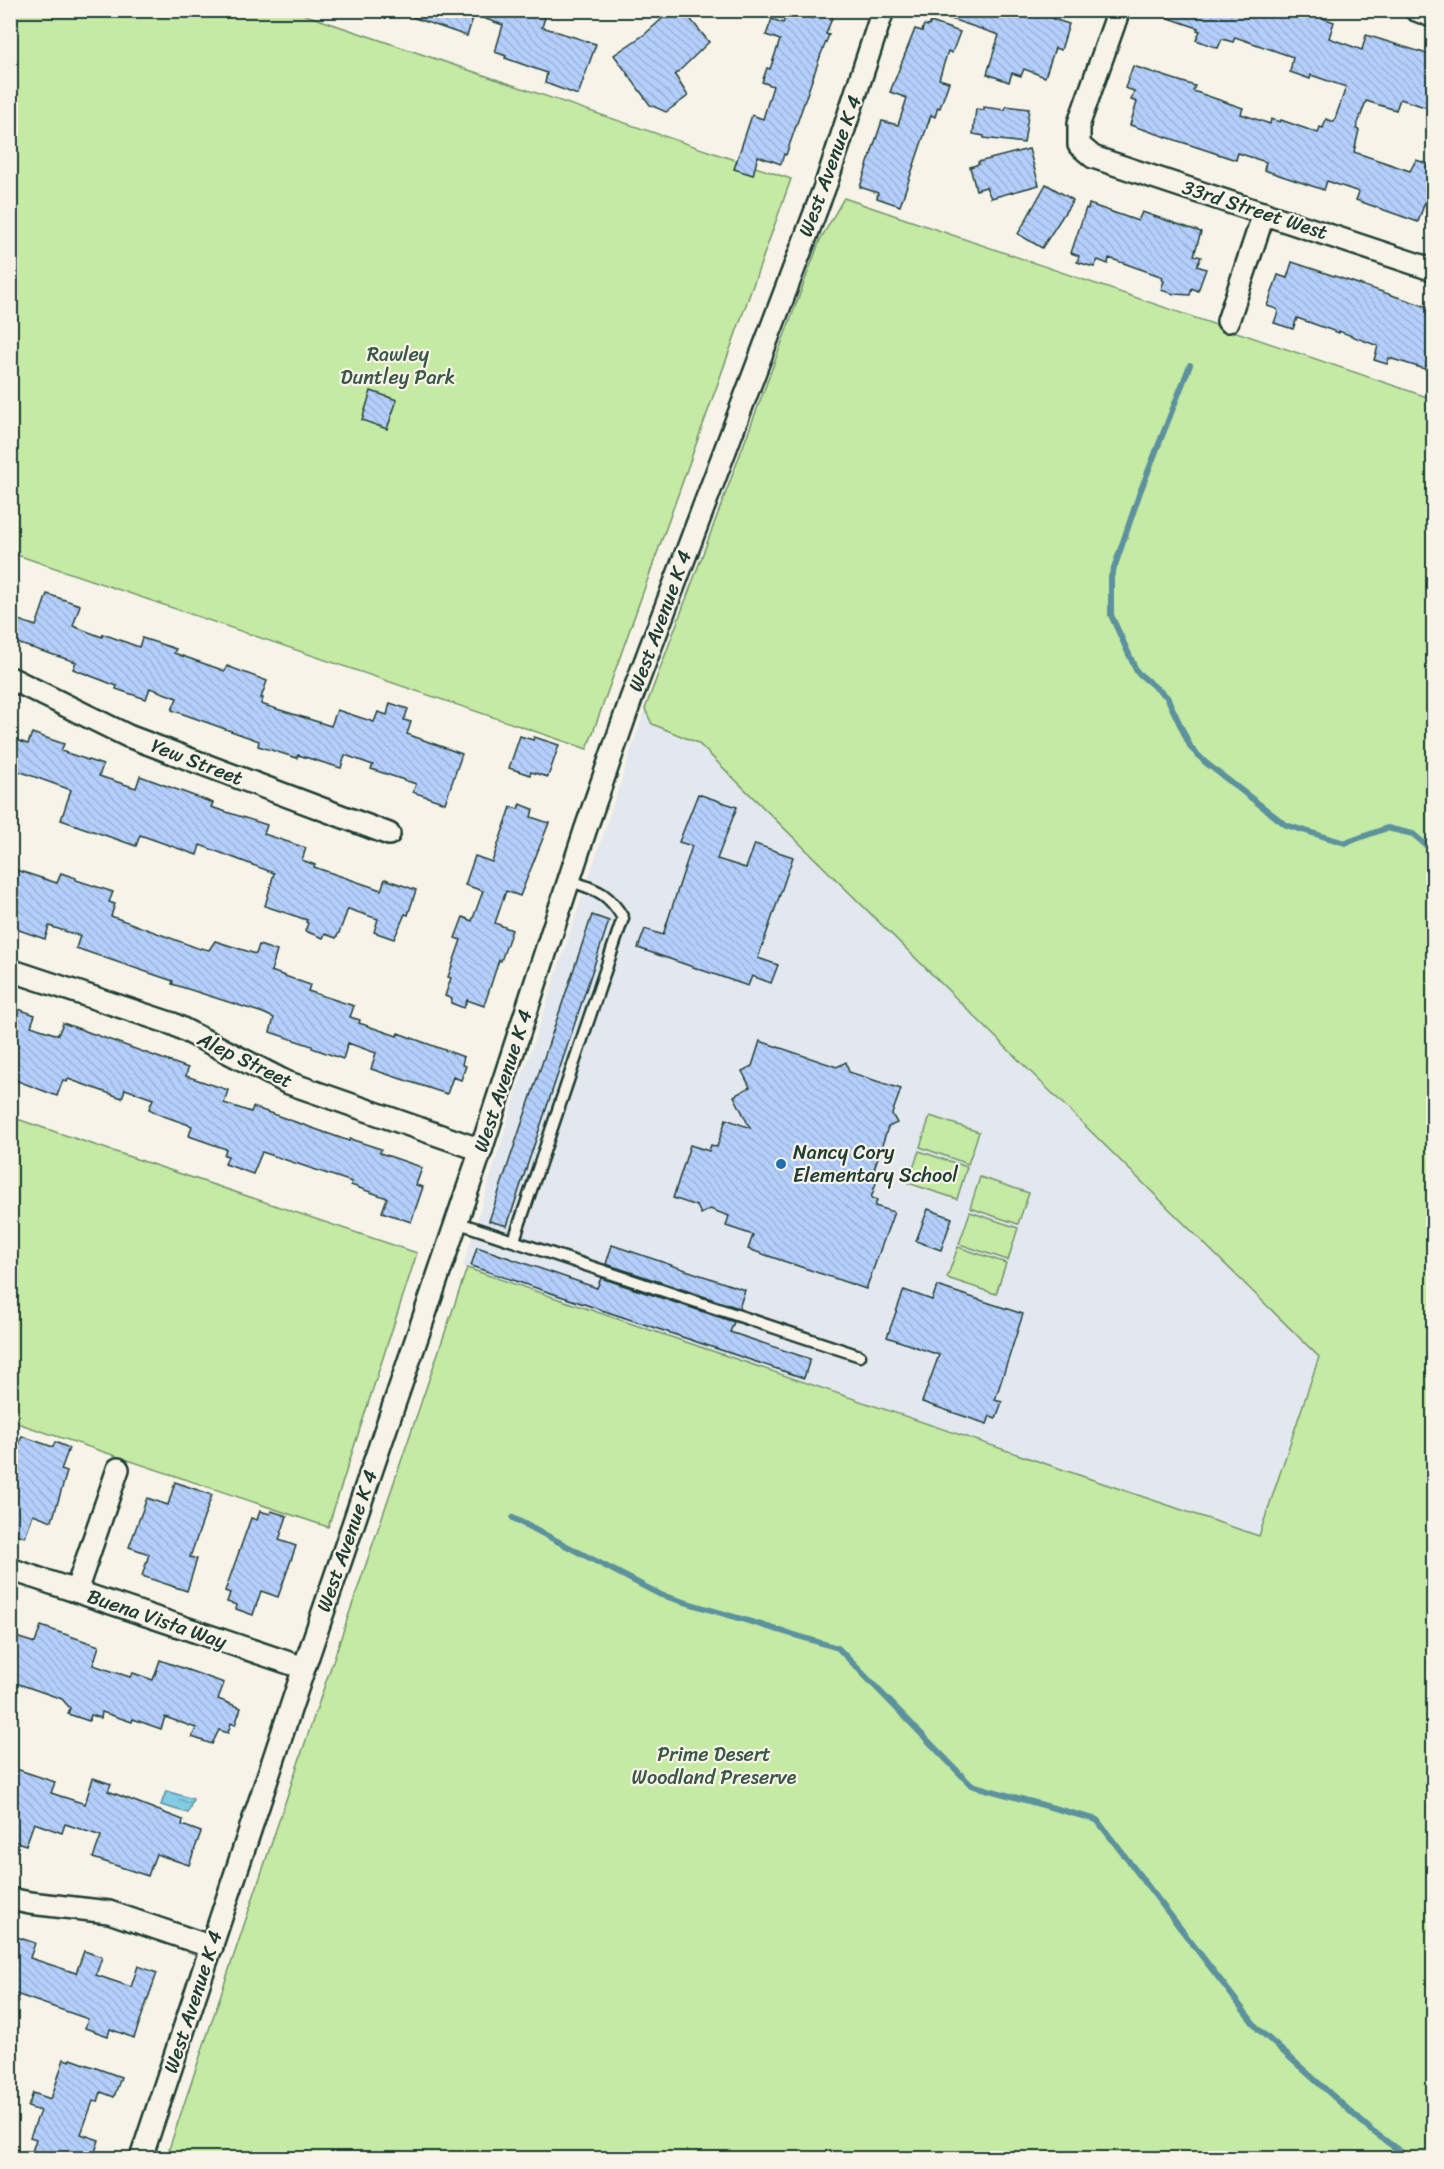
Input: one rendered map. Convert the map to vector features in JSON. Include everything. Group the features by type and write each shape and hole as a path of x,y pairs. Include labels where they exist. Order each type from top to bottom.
{"street":[{"name":"West Avenue K 4","path":"141,2158 304,1668 456,1222 568,880 635,687 827,182 884,10"},
{"name":"33rd Street West","path":"1119,10 1079,123 1079,144 1093,157 1434,270"},
{"path":"1416,10 1434,17"},
{"path":"1228,321 1264,213"},
{"name":"Yew Street","path":"10,678 128,736 388,834"},
{"name":"Alep Street","path":"10,970 173,1024 286,1082 480,1150"},
{"path":"76,1591 118,1469"},
{"name":"Buena Vista Way","path":"10,1569 304,1668"},
{"path":"10,1899 109,1912 212,1947"}],"lane":[{"path":"514,1240 623,918 615,905 601,891 568,880"},
{"path":"456,1222 860,1356"}],"shaded area":[{"path":"645,709 652,724 698,743 1319,1357 1259,1536 463,1266 513,1103"}],"green space":[{"name":"Rawley Duntley Park","path":"11,11 294,11 791,179 587,749 11,553"},
{"name":"Prime Desert Woodland Preserve","path":"844,198 1433,399 1433,2158 166,2158 467,1268 1259,1536 1319,1357 698,743 652,724 645,709 820,240"},
{"path":"930,1116 979,1132 968,1164 920,1147"},
{"path":"11,1117 417,1253 328,1527 11,1421"},
{"path":"919,1151 967,1167 957,1199 908,1183"},
{"path":"980,1177 1029,1193 1018,1224 970,1208"},
{"path":"970,1212 1018,1228 1008,1260 959,1244"},
{"path":"958,1247 1006,1263 996,1294 947,1278"}],"water":[{"path":"166,1791 193,1799 188,1813 161,1805"}],"building":[{"path":"401,10 527,10 545,18 542,27 596,44 578,95 545,83 547,73 505,58 506,56 495,52 503,25 474,15 467,36 400,13"},
{"path":"672,10 683,10 709,42 675,75 688,96 666,112 650,105 614,55 645,34"},
{"path":"788,10 835,10 826,34 829,35 786,155 784,154 781,164 758,156 753,175 734,169 752,115 763,119 773,86 762,82 767,68 770,69 780,40 766,35 772,19 783,23"},
{"path":"933,10 1056,10 1053,19 1069,24 1061,50 1055,48 1045,77 1024,69 1021,76 1012,73 1009,82 987,74 999,35 933,13"},
{"path":"1154,10 1300,10 1334,22 1329,38 1362,50 1366,35 1434,56 1434,110 1400,99 1396,110 1366,101 1356,129 1359,130 1354,152 1410,171 1416,160 1434,166 1434,202 1426,199 1418,222 1356,200 1359,192 1327,181 1324,190 1264,170 1266,162 1238,153 1236,160 1130,125 1137,102 1131,100 1134,91 1125,88 1133,66 1195,86 1193,91 1243,108 1241,114 1270,124 1271,119 1280,122 1281,120 1318,133 1320,127 1323,128 1326,119 1334,122 1346,87 1311,75 1310,79 1290,72 1293,57 1235,37 1233,42 1222,39 1218,48 1196,40 1200,31 1197,30 1198,28 1154,13"},
{"path":"931,22 960,32 952,53 948,51 939,79 949,82 940,108 938,107 935,117 931,115 900,206 877,198 878,193 860,187 882,121 898,125 907,98 890,92 915,29 922,31 924,25 929,26"},
{"path":"1006,106 1029,109 1024,143 984,138 984,136 973,134 976,109 984,110 984,107 1005,110"},
{"path":"1029,149 1039,185 991,198 986,187 976,190 970,167 979,164 978,162"},
{"path":"1046,184 1073,200 1042,248 1018,234"},
{"path":"1089,204 1138,221 1142,212 1201,232 1194,255 1201,257 1197,266 1206,269 1198,291 1192,288 1190,295 1161,290 1163,277 1109,258 1108,264 1098,260 1094,267 1077,262 1079,256 1071,253"},
{"path":"1292,262 1434,309 1434,362 1427,363 1425,369 1389,358 1387,364 1374,360 1378,346 1339,331 1339,333 1297,318 1293,329 1274,323 1277,309 1267,306 1278,275 1287,278"},
{"path":"371,391 397,400 387,429 362,420"},
{"path":"47,594 80,605 73,626 139,647 142,638 176,649 174,653 225,671 227,666 267,681 261,704 331,726 337,710 374,722 378,712 387,715 390,703 408,709 404,720 411,722 407,734 462,754 445,803 413,792 416,784 371,769 373,765 345,755 341,768 258,746 259,741 172,710 177,698 150,688 146,699 116,689 117,686 73,669 76,662 10,641 10,617 36,626"},
{"path":"32,733 64,744 61,751 103,765 99,776 136,788 140,776 213,803 211,807 267,825 264,834 306,848 302,860 315,865 314,867 381,890 385,879 416,890 408,915 405,914 394,939 374,932 378,919 348,909 336,938 325,934 323,938 305,931 307,920 265,906 274,873 200,845 197,855 140,835 136,846 61,820 71,790 10,768 10,738 28,744"},
{"path":"520,736 533,740 534,737 559,745 548,777 531,772 530,775 509,768"},
{"path":"698,794 737,807 717,859 746,868 755,844 793,857 758,958 778,965 771,983 752,976 748,986 638,948 645,929 663,935 692,846 679,842"},
{"path":"520,804 533,809 531,817 549,823 520,896 506,891 495,923 512,930 501,961 499,960 484,1006 467,1000 464,1008 451,1003 452,999 445,996 451,978 448,977 461,940 455,938 463,917 472,921 483,891 465,885 475,856 492,862 511,807 518,809"},
{"path":"10,868 57,883 61,873 113,892 109,902 115,904 111,916 200,949 209,950 215,941 256,954 259,945 277,951 271,971 310,985 308,991 354,1006 350,1017 360,1020 359,1023 397,1036 398,1033 464,1057 462,1064 466,1066 461,1080 453,1077 447,1094 371,1069 376,1053 348,1043 343,1059 270,1032 274,1018 172,984 173,981 76,948 80,936 49,926 45,939 10,927"},
{"path":"592,915 609,921 507,1226 489,1221"},
{"path":"10,1006 35,1015 31,1026 58,1035 63,1023 188,1068 186,1076 228,1090 224,1103 251,1112 253,1107 349,1141 350,1139 381,1149 380,1153 422,1168 416,1185 423,1187 411,1222 382,1212 387,1198 351,1185 352,1182 262,1152 253,1174 225,1164 228,1156 224,1155 226,1149 189,1136 192,1126 149,1109 153,1099 125,1089 122,1098 68,1079 67,1082 63,1080 57,1096 10,1078"},
{"path":"760,1041 837,1067 846,1062 849,1072 901,1089 892,1114 897,1123 888,1127 874,1169 880,1171 871,1198 877,1200 875,1206 894,1212 866,1289 748,1249 753,1235 726,1226 729,1216 710,1209 701,1214 697,1206 673,1198 690,1145 709,1151 711,1145 717,1147 726,1119 750,1128 734,1096 750,1087 742,1071 752,1066"},
{"path":"928,1209 952,1218 941,1250 916,1241"},
{"path":"612,1245 745,1290 739,1308 606,1264"},
{"path":"477,1247 597,1288 601,1278 734,1322 730,1332 810,1359 804,1378 471,1266"},
{"path":"937,1286 1023,1314 995,1400 1002,1402 996,1418 990,1416 987,1424 922,1402 939,1355 887,1337 904,1290 932,1300"},
{"path":"22,1436 53,1447 55,1442 69,1448 61,1470 67,1472 52,1521 33,1514 25,1537 10,1532 10,1468"},
{"path":"175,1482 212,1495 190,1557 197,1559 187,1591 142,1576 149,1554 129,1547 147,1498 168,1505"},
{"path":"260,1511 270,1514 271,1511 287,1516 279,1540 296,1546 278,1597 261,1591 253,1615 236,1609 237,1605 227,1602 230,1593 225,1591 251,1518 257,1520"},
{"path":"41,1626 99,1646 93,1665 130,1677 133,1673 153,1680 160,1660 224,1683 218,1699 241,1708 235,1725 231,1723 228,1733 219,1730 212,1744 192,1737 196,1728 165,1717 161,1729 133,1719 132,1722 102,1712 101,1718 91,1715 89,1721 68,1714 70,1708 62,1699 10,1681 10,1635 35,1643"},
{"path":"10,1767 55,1782 51,1793 85,1804 93,1778 111,1784 108,1791 183,1820 182,1825 201,1832 189,1865 156,1854 148,1876 93,1858 101,1836 65,1824 62,1833 34,1823 26,1845 10,1840"},
{"path":"17,1937 35,1943 30,1958 76,1973 84,1951 102,1957 96,1975 131,1987 138,1966 157,1973 134,2038 110,2029 108,2036 85,2028 88,2019 10,1992 10,1956"},
{"path":"64,2059 70,2061 71,2059 121,2077 114,2097 101,2092 98,2102 93,2101 81,2134 99,2140 93,2158 30,2158 36,2139 30,2137 40,2111 28,2107 33,2093 51,2099"}],"waterway":[{"path":"1190,365 1140,492 1111,577 1111,615 1137,672 1167,697 1191,748 1206,763 1286,825 1345,843 1387,828 1413,834 1434,852"},
{"path":"513,1518 661,1595 838,1648 971,1785 1097,1820 1258,2029 1371,2130 1409,2158"}],"place":[{"name":"Nancy Cory Elementary School","path":"781,1164"}]}
